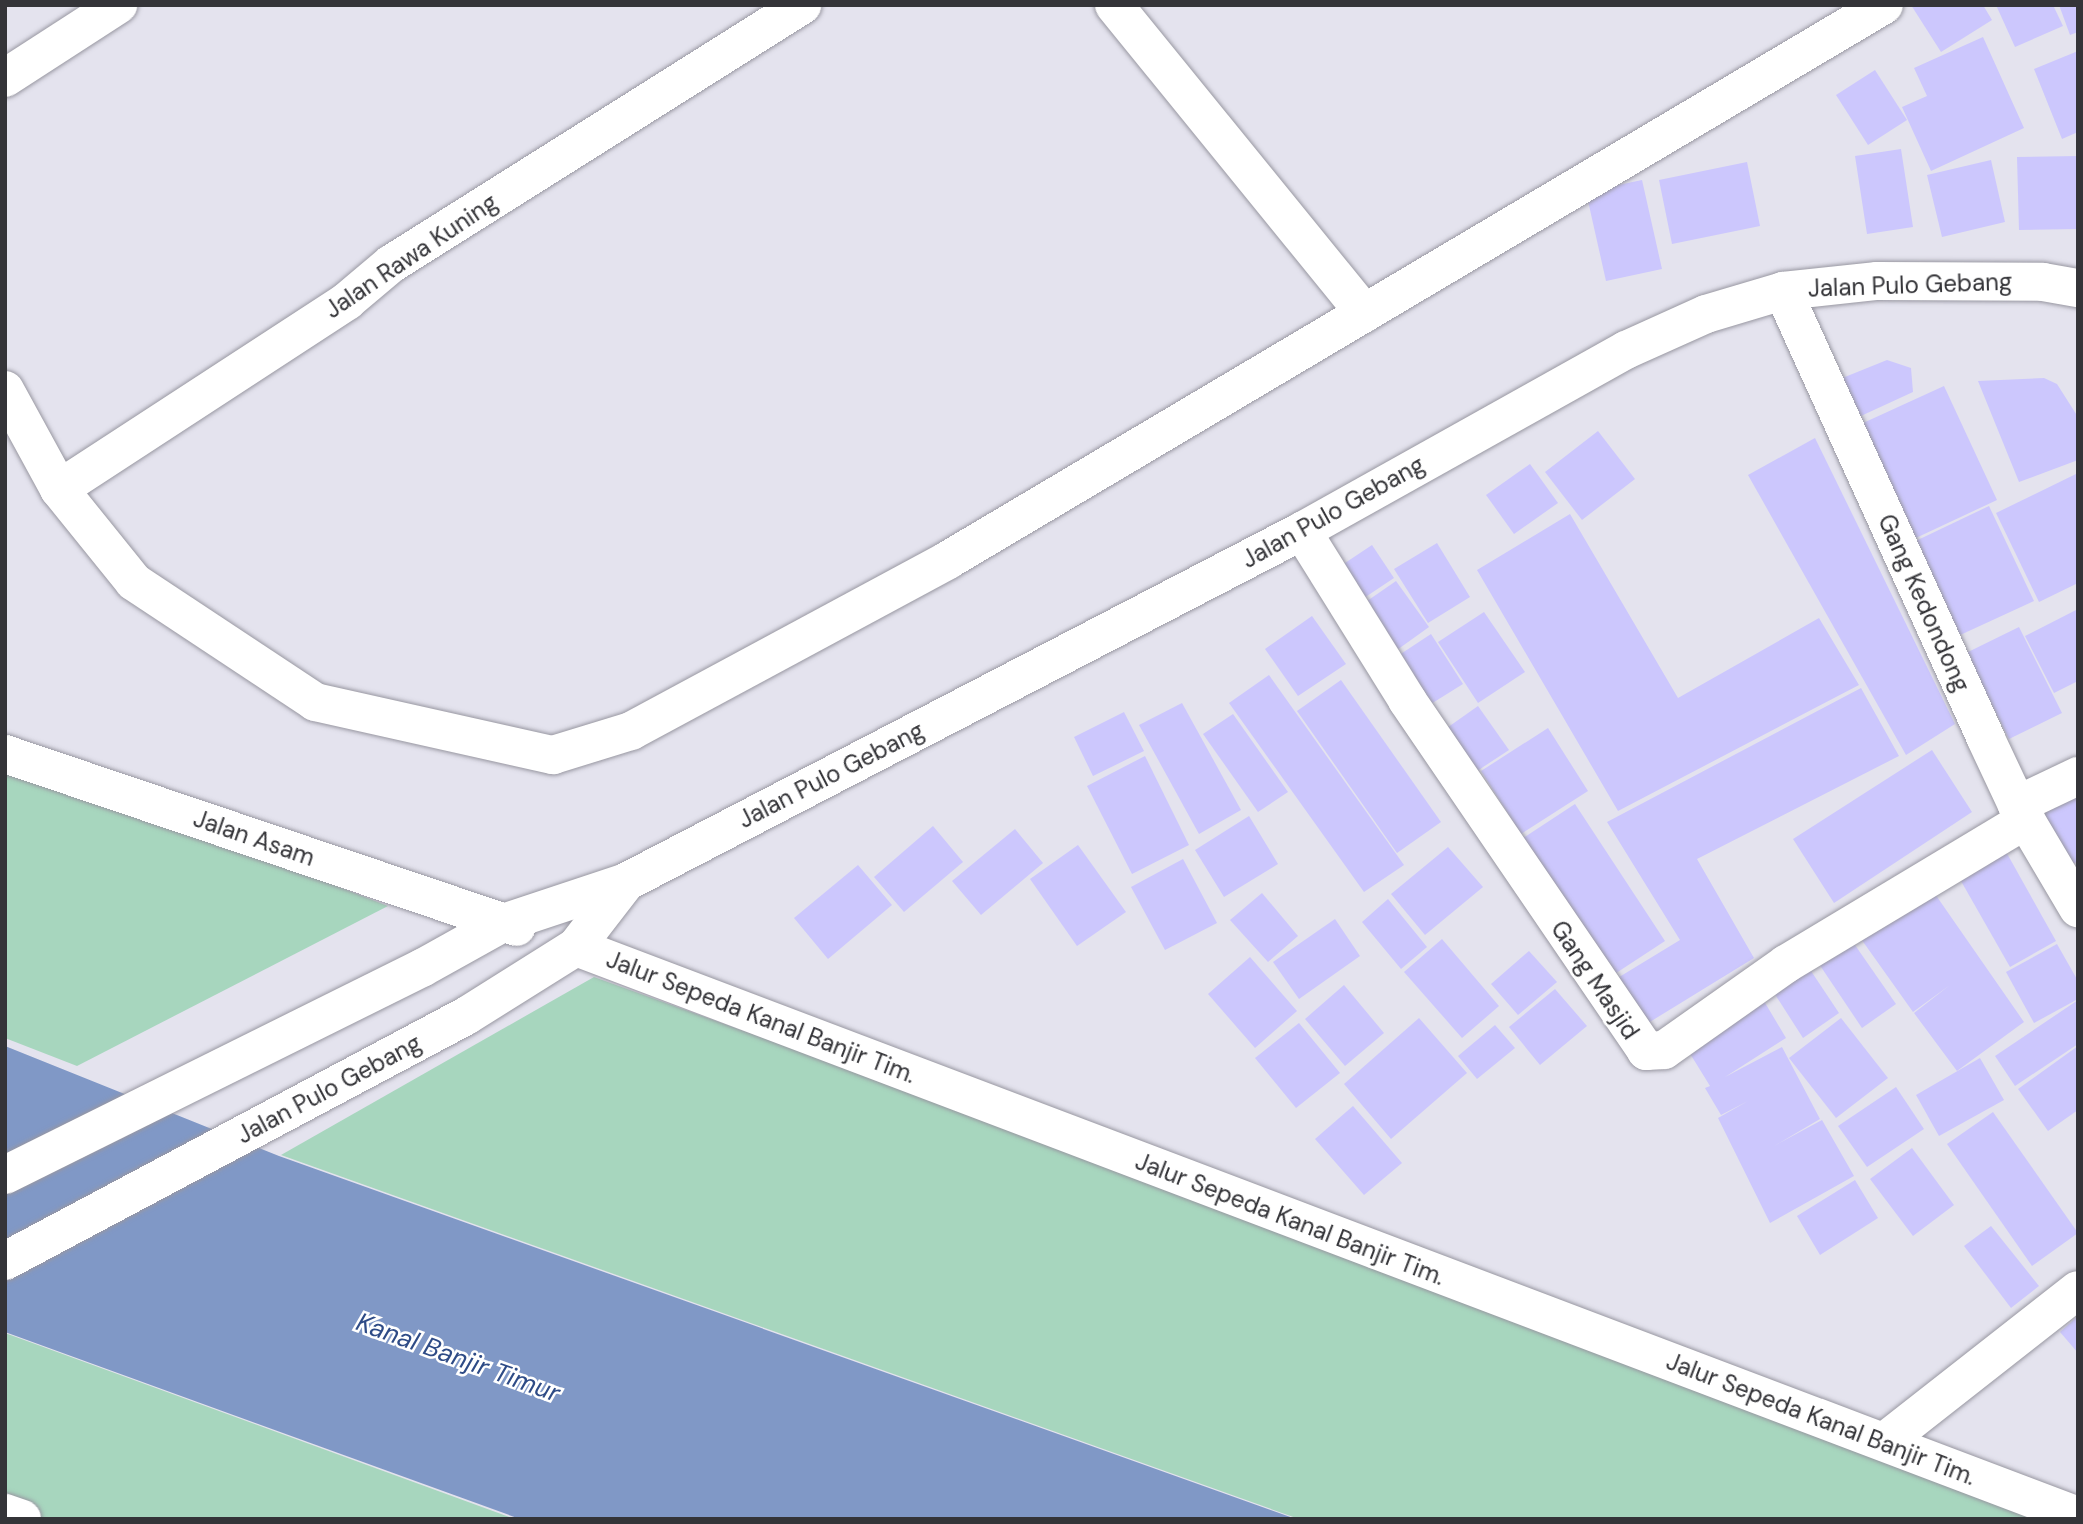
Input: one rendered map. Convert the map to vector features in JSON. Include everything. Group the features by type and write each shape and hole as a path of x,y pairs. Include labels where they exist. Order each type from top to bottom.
{"street":[{"path":"5,78 118,5"},
{"name":"Jalan Rawa Kuning","path":"59,489 346,301 391,264 802,5"},
{"path":"1114,5 1364,313"},
{"path":"5,390 59,489 134,582 315,702 553,755 631,731 948,560 1884,5"},
{"name":"Jalan Pulo Gebang","path":"5,1175 422,968 503,923 625,882 1302,531 1626,350 1706,314 1783,290 1877,281 2042,282 2078,288"},
{"name":"Gang Kedondong","path":"1783,290 2022,813 2078,908"},
{"name":"Gang Masjid","path":"1302,531 1407,700 1642,1049 1664,1050 1786,964 2022,813"},
{"name":"Jalan Asam","path":"5,754 503,923"},
{"path":"2022,813 2078,776"},
{"name":"Jalan Pulo Gebang","path":"5,1261 466,1016 576,947 625,882"},
{"name":"Jalur Sepeda Kanal Banjir Tim.","path":"503,923 576,947 2078,1516"},
{"path":"1884,1442 2078,1290"},
{"path":"5,1513 22,1519"}],"green space":[{"path":"5,758 388,906 77,1066 5,1038"},
{"path":"594,977 1884,1442 2078,1519 1299,1519 281,1155"},
{"path":"5,1333 515,1519 24,1519 5,1512"}],"water":[{"name":"Kanal Banjir Timur","path":"5,1046 279,1156 1296,1519 520,1519 5,1332"}],"building":[{"path":"1911,5 1983,5 1992,20 1941,52"},
{"path":"1996,5 2053,5 2063,26 2015,47"},
{"path":"2059,5 2078,5 2078,32 2070,35"},
{"path":"1983,37 2024,128 1931,171 1902,107 1927,96 1914,68"},
{"path":"2078,51 2078,132 2062,139 2034,69"},
{"path":"1875,70 1907,120 1868,145 1836,95"},
{"path":"1901,149 1913,227 1867,234 1855,156"},
{"path":"2078,156 2078,229 2019,230 2017,157"},
{"path":"1991,160 2005,222 1942,237 1927,175"},
{"path":"1747,162 1760,226 1672,244 1659,180"},
{"path":"1642,180 1662,269 1606,281 1586,192"},
{"path":"1887,360 1911,368 1913,392 1850,421 1835,381"},
{"path":"2044,378 2057,384 2078,417 2078,460 2019,482 1978,381"},
{"path":"1944,386 1997,500 1903,544 1850,429"},
{"path":"1598,431 1635,479 1582,520 1545,472"},
{"path":"1815,438 1955,724 1906,755 1748,475"},
{"path":"1530,464 1558,503 1514,534 1486,495"},
{"path":"2078,473 2078,583 2039,602 1996,513"},
{"path":"1989,506 2034,601 1945,642 1901,548"},
{"path":"1570,514 1678,698 1819,618 1859,685 1618,811 1477,570"},
{"path":"1437,543 1470,597 1428,623 1394,569"},
{"path":"1372,545 1394,578 1355,604 1333,571"},
{"path":"1396,581 1429,627 1390,655 1357,608"},
{"path":"2078,609 2078,681 2054,693 2025,636"},
{"path":"1484,612 1525,672 1478,703 1438,642"},
{"path":"1312,616 1346,664 1298,696 1265,649"},
{"path":"2019,627 2062,713 2009,739 1966,653"},
{"path":"1431,634 1463,684 1418,712 1387,663"},
{"path":"1269,675 1404,865 1364,892 1229,703"},
{"path":"1341,680 1441,822 1397,853 1297,711"},
{"path":"1861,688 1899,756 1697,859 1754,958 1640,1028 1611,982 1680,940 1607,822"},
{"path":"1182,703 1241,810 1199,834 1139,725"},
{"path":"1478,706 1509,750 1474,773 1444,730"},
{"path":"1124,712 1144,751 1093,776 1074,737"},
{"path":"1233,714 1288,792 1258,812 1203,734"},
{"path":"1548,728 1588,791 1521,834 1481,771"},
{"path":"1932,750 1972,812 1834,903 1793,839"},
{"path":"1145,756 1189,845 1132,874 1087,786"},
{"path":"2078,785 2078,861 2065,869 2030,816"},
{"path":"1575,804 1665,941 1604,981 1514,844"},
{"path":"1249,816 1278,864 1224,897 1195,850"},
{"path":"933,826 963,862 904,912 874,877"},
{"path":"1015,829 1043,863 981,915 952,881"},
{"path":"2000,841 2056,941 2010,967 1953,867"},
{"path":"1078,845 1126,912 1077,946 1030,879"},
{"path":"1448,847 1483,887 1425,935 1391,894"},
{"path":"1183,859 1217,923 1165,950 1131,887"},
{"path":"858,865 892,905 828,959 794,918"},
{"path":"1926,881 2024,1022 1957,1071 1914,1013 1950,985 1913,1012 1854,929"},
{"path":"1262,893 1298,936 1268,962 1230,920"},
{"path":"1388,899 1427,947 1401,969 1362,922"},
{"path":"1335,919 1360,956 1299,999 1273,962"},
{"path":"1848,935 1896,1004 1862,1028 1815,958"},
{"path":"1442,939 1499,1006 1462,1038 1404,972"},
{"path":"2057,944 2078,981 2078,999 2034,1023 2006,972"},
{"path":"1529,951 1557,982 1518,1015 1491,984"},
{"path":"1250,957 1297,1011 1255,1048 1208,994"},
{"path":"1803,959 1839,1013 1803,1038 1767,982"},
{"path":"1344,985 1384,1033 1345,1066 1305,1019"},
{"path":"1555,989 1587,1026 1540,1065 1509,1027"},
{"path":"1758,991 1786,1038 1725,1077 1782,1047 1820,1119 1774,1146 1822,1120 1854,1176 1770,1223 1718,1118 1748,1101 1721,1115 1705,1088 1710,1086 1681,1039"},
{"path":"2078,1000 2078,1044 2015,1086 1995,1056"},
{"path":"1419,1018 1467,1073 1391,1139 1344,1084"},
{"path":"1841,1018 1888,1078 1836,1118 1789,1058"},
{"path":"1299,1023 1340,1073 1296,1108 1255,1058"},
{"path":"1495,1025 1515,1048 1477,1079 1458,1056"},
{"path":"2078,1046 2078,1110 2048,1131 2018,1089"},
{"path":"1980,1058 2004,1100 1939,1136 1916,1095"},
{"path":"1896,1087 1924,1129 1867,1167 1838,1126"},
{"path":"1353,1106 1402,1163 1364,1195 1315,1139"},
{"path":"1993,1112 2078,1233 2032,1266 1947,1144"},
{"path":"1912,1148 1954,1205 1913,1236 1870,1179"},
{"path":"1855,1180 1878,1218 1820,1255 1797,1216"},
{"path":"1991,1226 2039,1286 2011,1308 1964,1246"},
{"path":"2078,1316 2078,1353 2060,1332"}]}
